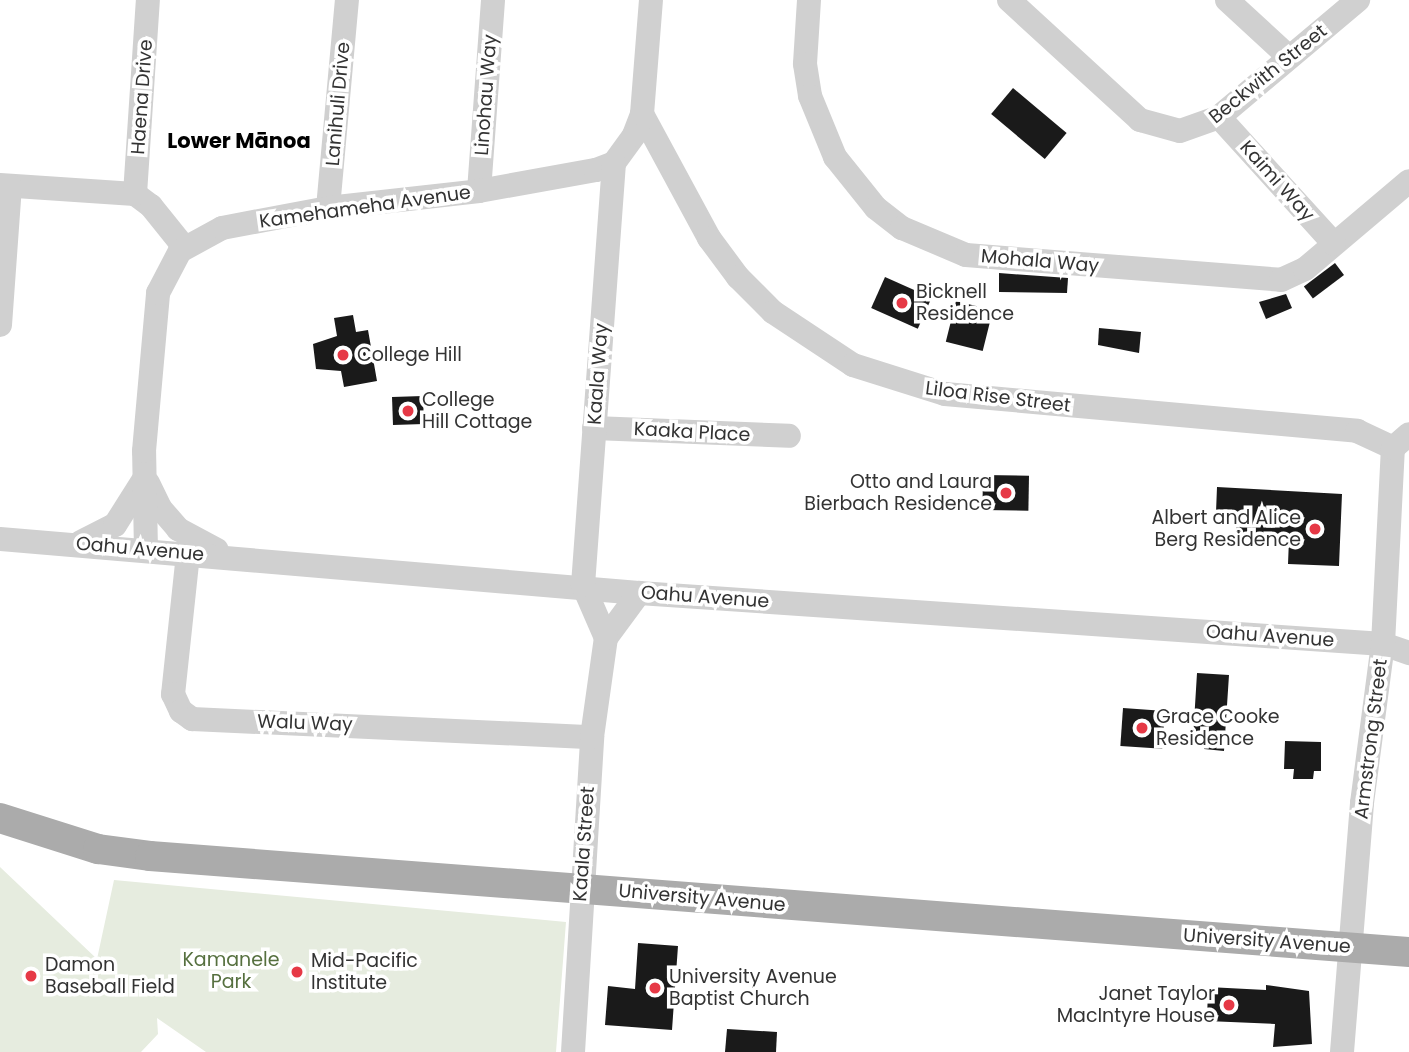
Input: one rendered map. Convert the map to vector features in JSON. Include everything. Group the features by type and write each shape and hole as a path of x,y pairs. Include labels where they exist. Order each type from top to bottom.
{"main road":[{"name":"University Avenue","path":"0,818 98,849 150,856 1409,952"}],"street":[{"name":"Haena Drive","path":"135,194 148,0"},
{"name":"Lanihuli Drive","path":"328,208 347,0"},
{"name":"Linohau Way","path":"479,191 494,0"},
{"path":"614,163 634,135 642,114 651,0"},
{"name":"Mohala Way","path":"809,0 805,64 825,138 853,184 876,208 932,244 966,255 1281,279 1299,273 1409,181"},
{"name":"Beckwith Street","path":"1009,0 1140,120 1180,131 1219,117 1358,0"},
{"path":"1227,0 1289,57"},
{"name":"Liloa Rise Street","path":"642,114 709,239 738,277 802,334 853,365 945,394 1357,430 1401,441"},
{"name":"Kaimi Way","path":"1219,117 1334,244"},
{"name":"Kamehameha Avenue","path":"77,543 115,525 145,477 158,293 166,270 184,247 222,228 328,208 479,191 596,170 614,163"},
{"name":"Kaala Way","path":"583,585 614,163"},
{"path":"0,326 5,186 135,194 151,206 184,247"},
{"name":"Kaaka Place","path":"594,428 789,436"},
{"name":"Armstrong Street","path":"1342,1052 1349,947 1383,644 1401,441"},
{"path":"145,477 146,551"},
{"path":"145,477 160,508 178,529 201,544 237,557"},
{"name":"Oahu Avenue","path":"0,539 583,585 639,593 1383,644 1409,653"},
{"name":"Walu Way","path":"188,554 173,694 181,711 192,719 592,737"},
{"path":"583,585 606,638"},
{"name":"Kaala Street","path":"573,1052 580,887 592,737 606,638 639,593"}],"green space":[{"name":"Kamanele Park","path":"0,867 97,959 114,880 566,922 556,1052 206,1052 157,1018 158,1034 141,1052 0,1052"}],"building":[{"path":"1013,88 1067,133 1045,159 991,114"},
{"path":"1335,263 1344,275 1313,298 1304,286"},
{"path":"999,273 1068,278 1067,293 999,292"},
{"name":"Bicknell Residence","path":"885,277 932,298 918,329 871,308"},
{"path":"1286,294 1292,308 1266,319 1259,302"},
{"path":"956,301 993,310 983,351 946,342"},
{"name":"College Hill","path":"353,315 356,332 368,330 377,381 344,387 341,371 316,369 313,344 337,336 334,318"},
{"path":"1099,328 1141,332 1139,353 1098,345"},
{"name":"College Hill Cottage","path":"423,396 424,424 393,425 392,397"},
{"name":"Otto and Laura Bierbach Residence","path":"983,475 1029,476 1028,511 982,510"},
{"path":"1217,487 1342,494 1339,566 1288,564 1289,539 1236,536 1237,513 1216,512"},
{"path":"1197,673 1229,675 1224,751 1204,749 1204,739 1193,738"},
{"name":"Grace Cooke Residence","path":"1123,708 1165,711 1162,749 1120,746"},
{"path":"1285,741 1321,742 1321,771 1314,771 1313,779 1293,779 1294,769 1284,769"},
{"name":"University Avenue Baptist Church","path":"638,943 678,946 672,1030 605,1025 608,986 635,989"},
{"path":"1266,985 1309,991 1312,1044 1273,1047 1275,1024 1207,1021 1208,987 1266,990"},
{"path":"727,1029 777,1032 776,1052 725,1052"}],"place":[{"name":"Bicknell Residence","path":"902,303"},
{"name":"College Hill","path":"343,355"},
{"name":"College Hill Cottage","path":"408,411"},
{"name":"Otto and Laura Bierbach Residence","path":"1006,493"},
{"name":"Albert and Alice Berg Residence","path":"1315,529"},
{"name":"Grace Cooke Residence","path":"1142,728"},
{"name":"Mid-Pacific Institute","path":"297,972"},
{"name":"Damon Baseball Field","path":"31,976"},
{"name":"University Avenue Baptist Church","path":"655,988"},
{"name":"Janet Taylor MacIntyre House","path":"1229,1005"}],"district":[{"name":"Lower Mānoa","path":"239,141"}]}
